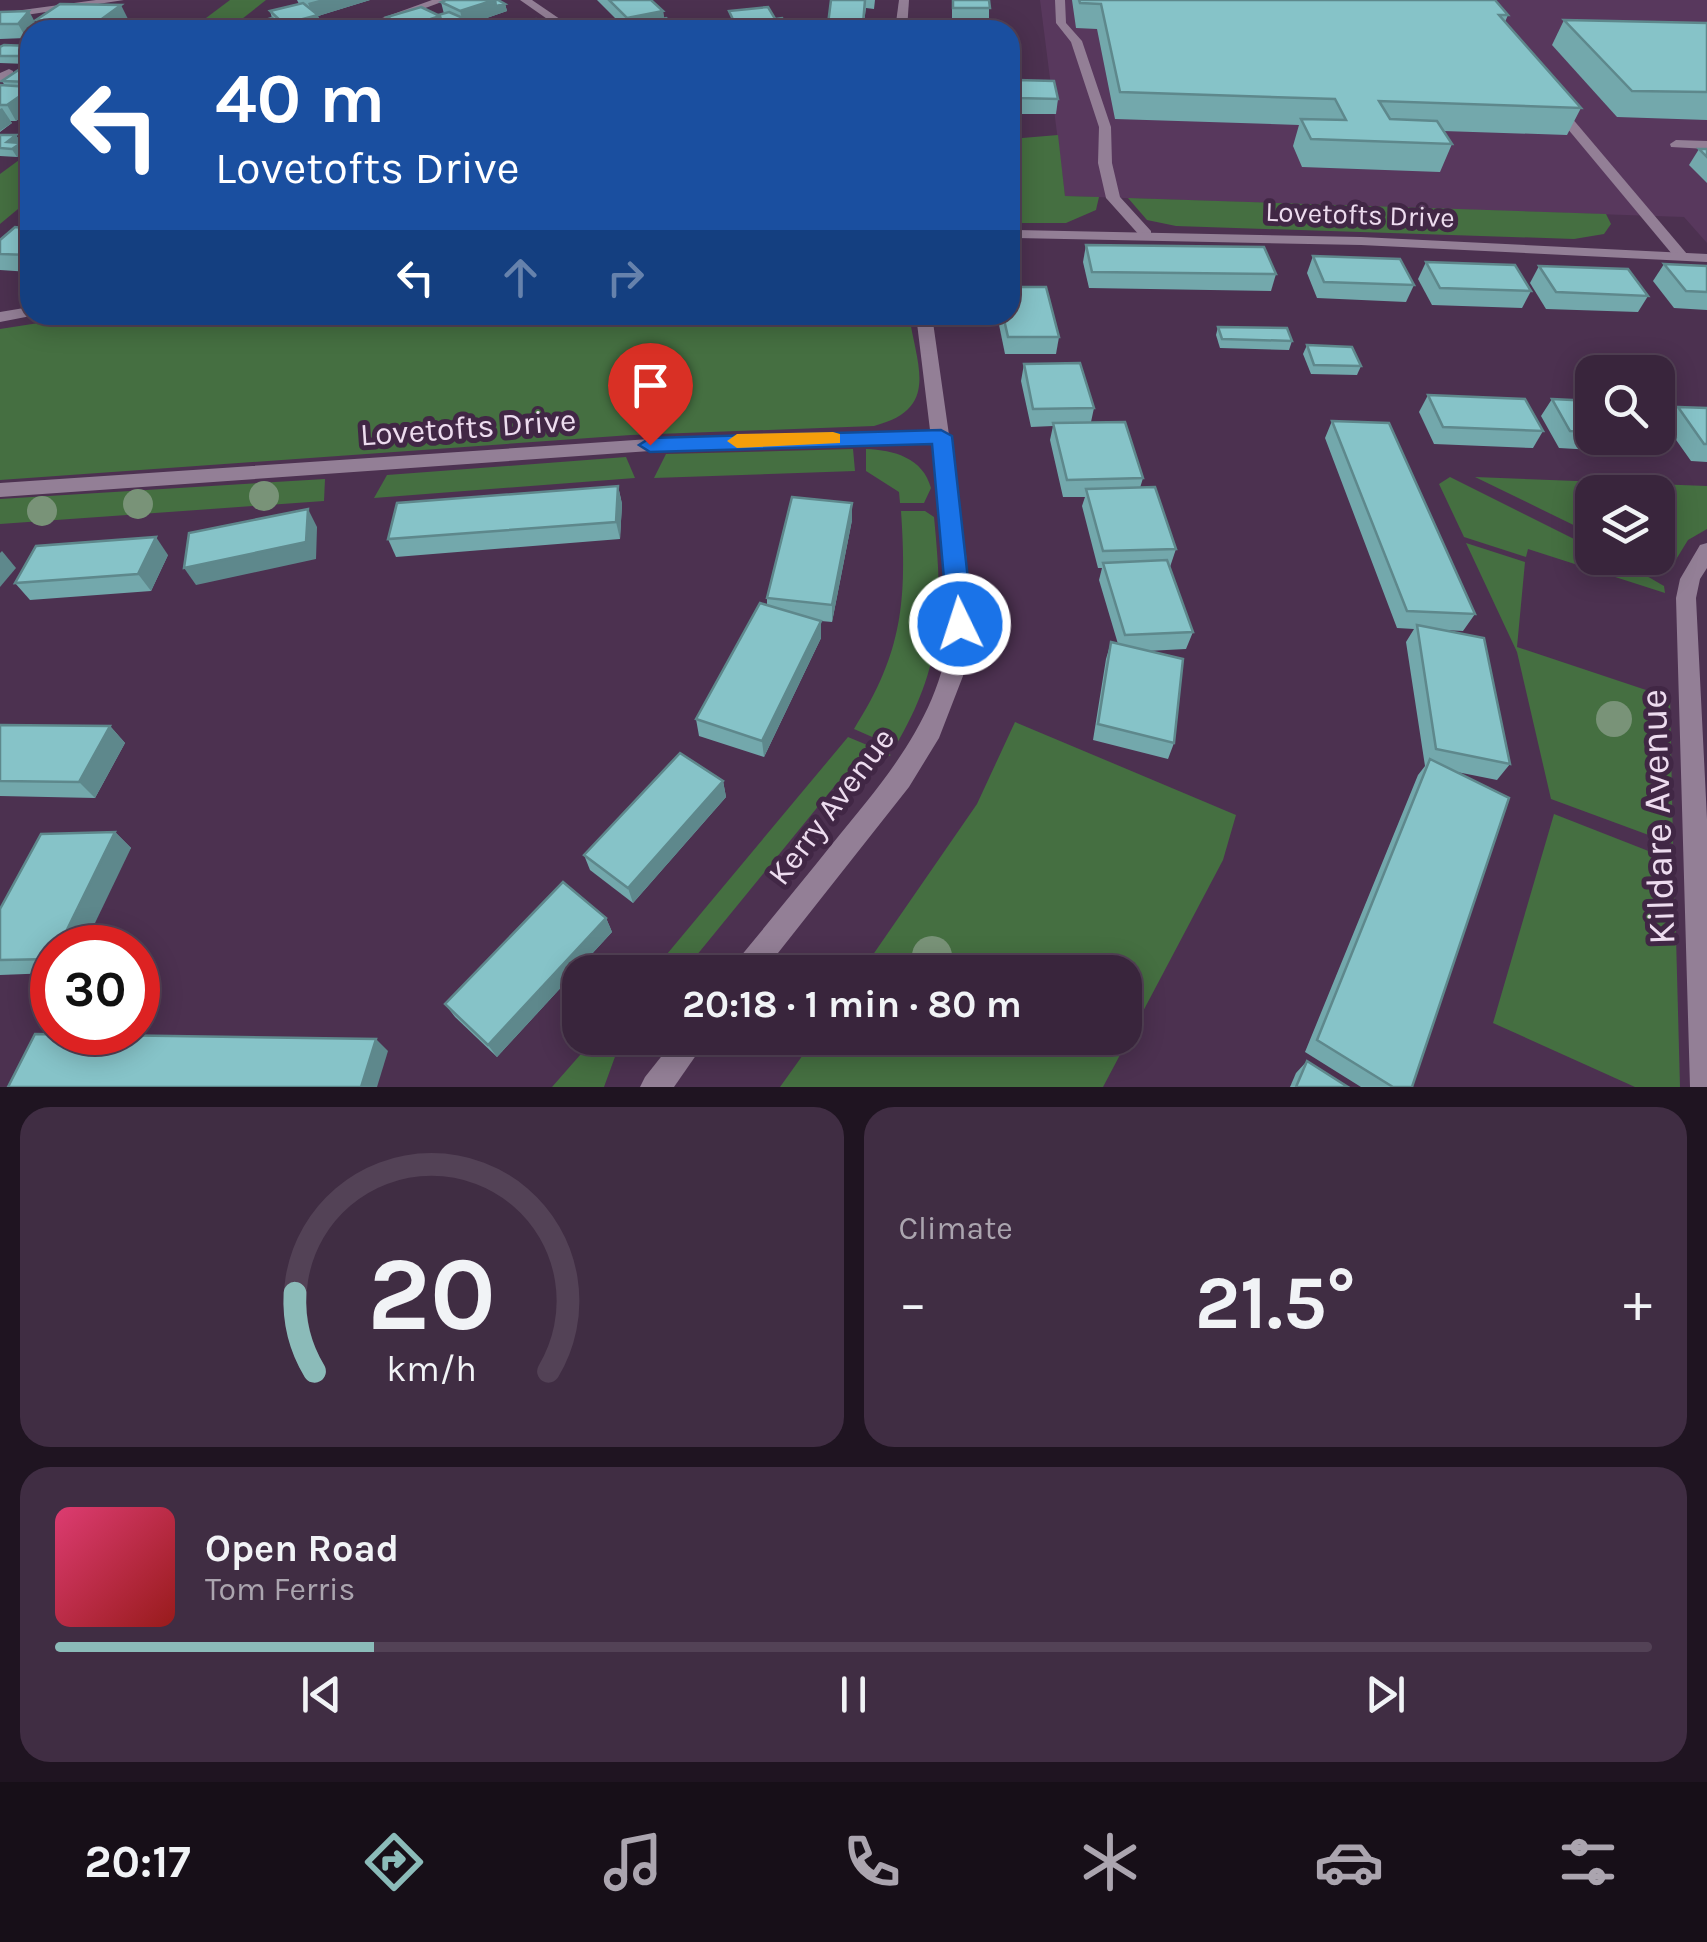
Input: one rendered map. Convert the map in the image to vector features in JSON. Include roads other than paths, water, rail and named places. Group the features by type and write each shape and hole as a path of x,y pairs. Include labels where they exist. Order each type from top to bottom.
{"street":[{"path":"0,16 120,0"},
{"path":"384,20 442,0"},
{"path":"525,0 555,20"},
{"path":"1060,0 1060,23 1076,41 1104,127 1105,163 1113,198 1146,234"},
{"path":"1544,93 1682,257"},
{"path":"1676,144 1707,145"},
{"name":"Lovetofts Drive","path":"1020,234 1146,234 1707,258"},
{"name":"Kerry Avenue","path":"760,955 900,779 931,730 952,676 960,624 925,325"},
{"name":"Lovetofts Drive","path":"0,490 650,445 941,436"},
{"name":"Kildare Avenue","path":"1705,1087 1686,598 1690,578 1707,550"},
{"path":"655,1087 680,1055"}]}
